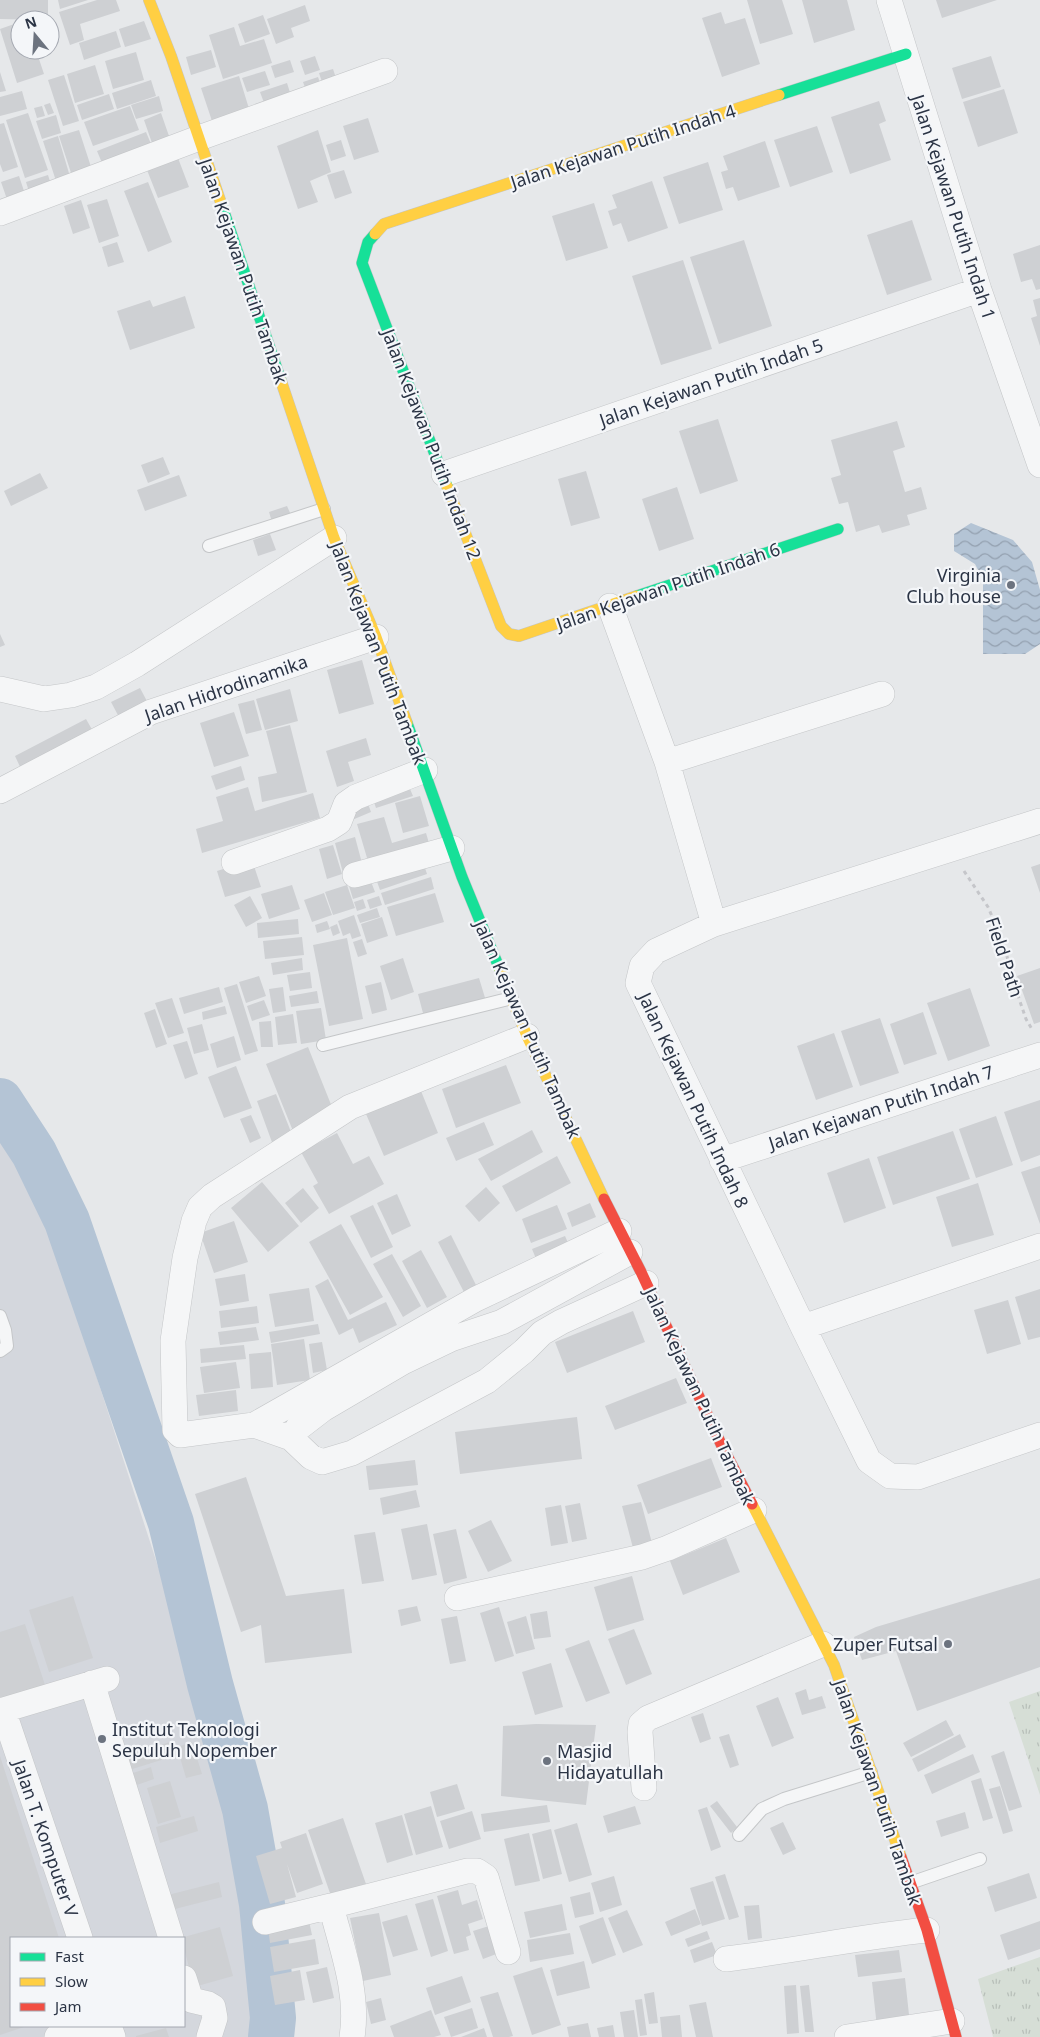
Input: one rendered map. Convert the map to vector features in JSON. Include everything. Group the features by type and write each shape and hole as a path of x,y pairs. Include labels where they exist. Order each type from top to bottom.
{"street":[{"name":"Jalan Kejawan Putih Tambak","path":"149,0 171,56 324,510 376,637 462,877 527,1036 721,1444 834,1665 927,1930 954,2029"},
{"name":"Jalan Kejawan Putih Indah 1","path":"889,0 979,290 1032,411 1038,452"},
{"name":"Jalan Kejawan Putih Indah 4","path":"362,264 368,242 384,224 906,54"},
{"path":"0,213 199,138 385,71"},
{"name":"Jalan Kejawan Putih Indah 12","path":"362,264 501,626"},
{"name":"Jalan Kejawan Putih Indah 5","path":"444,474 979,290"},
{"name":"Jalan Kejawan Putih Indah 6","path":"501,626 510,634 518,636 838,529"},
{"path":"0,689 44,699 71,695 96,687 138,664 334,538"},
{"path":"610,606 667,762 714,924"},
{"name":"Jalan Hidrodinamika","path":"0,791 151,712 376,637"},
{"path":"667,762 882,694"},
{"path":"234,862 328,828 339,822 346,804 356,797 424,770"},
{"name":"Jalan Kejawan Putih Indah 8","path":"1040,821 714,924 656,951 642,966 638,982 722,1160 869,1461 890,1476 918,1477 1040,1435"},
{"path":"355,875 452,848"},
{"path":"527,1036 350,1108 212,1196 200,1207 194,1221 185,1258 174,1341 175,1430 180,1435 254,1425 476,1299 624,1241"},
{"name":"Jalan Kejawan Putih Indah 7","path":"722,1160 1038,1045"},
{"path":"291,1438 297,1429 323,1409 403,1362 451,1339 502,1322 624,1241"},
{"path":"803,1327 1040,1246"},
{"path":"254,1425 291,1438 311,1457 322,1462 352,1453 487,1381 524,1351 542,1333 560,1322 646,1283"},
{"path":"502,1322 524,1351"},
{"path":"457,1598 642,1557 668,1548 754,1510"},
{"path":"644,1788 640,1732 641,1724 648,1718 823,1644"},
{"path":"2,1711 100,1681 171,1937"},
{"name":"Jalan T. Komputer V","path":"2,1711 80,1937"},
{"path":"265,1922 467,1871 476,1871 486,1877 508,1952"},
{"path":"331,1906 354,1995 355,2020 352,2037"},
{"path":"726,1958 785,1952 844,1940 927,1930"},
{"path":"186,1993 213,2007 215,2018 209,2037"},
{"path":"57,2037 89,2027"},
{"path":"847,2037 954,2029"}],"lane":[{"path":"209,546 324,510"},
{"path":"323,1045 512,998"},
{"path":"0,1316 6,1330 7,1346 0,1351"},
{"path":"738,1835 762,1809 784,1799 872,1772"},
{"path":"910,1883 980,1859"}],"path":[{"name":"Field Path","path":"952,849 965,874 988,906 1004,944 1013,981 1026,1019 1038,1045"}],"shaded area":[{"name":"Institut Teknologi Sepuluh Nopember","path":"19,1137 163,1582 246,1897 259,2037 0,2037 0,1143"}],"green space":[{"path":"1040,1691 1040,1795 1009,1702"},
{"path":"1040,1957 1040,2037 993,2037 978,1979"}],"water":[{"name":"Virginia Club house","path":"971,523 1013,540 1032,562 1040,590 1040,644 1025,654 983,654 983,580 975,564 954,551 954,534"}],"building":[{"path":"0,0 48,0 48,10 10,10 10,19 0,19"},
{"path":"58,0 88,0 60,9"},
{"path":"97,0 116,0 120,11 80,24 84,40 70,45 60,12"},
{"path":"747,0 782,0 793,34 760,44"},
{"path":"802,0 847,0 855,30 814,43"},
{"path":"936,0 997,0 942,18"},
{"path":"305,5 310,21 291,28 294,37 276,44 267,19"},
{"path":"721,12 725,24 745,18 760,64 722,77 702,18"},
{"path":"263,15 270,34 245,43 238,24"},
{"path":"144,21 151,39 125,47 119,29"},
{"path":"10,26 10,60 39,60 44,74 17,83 0,29"},
{"path":"234,27 240,46 264,39 272,63 223,79 209,35"},
{"path":"116,31 121,47 84,60 79,43"},
{"path":"211,50 216,67 191,75 186,57"},
{"path":"136,52 144,80 113,89 105,61"},
{"path":"315,56 320,70 305,75 300,61"},
{"path":"991,56 1001,87 962,99 952,68"},
{"path":"290,60 294,72 275,78 271,66"},
{"path":"95,65 104,94 75,103 67,74"},
{"path":"333,69 337,81 323,85 319,73"},
{"path":"265,71 270,85 247,92 242,78"},
{"path":"0,72 6,91 0,92"},
{"path":"64,75 79,121 63,126 48,80"},
{"path":"239,76 250,112 213,124 201,88"},
{"path":"318,77 323,91 308,96 303,82"},
{"path":"151,80 156,96 117,109 112,93"},
{"path":"287,83 292,99 266,108 260,92"},
{"path":"1004,89 1018,133 978,147 963,102"},
{"path":"22,91 27,109 0,116 0,97"},
{"path":"109,94 114,109 82,120 77,105"},
{"path":"159,96 163,111 136,119 131,105"},
{"path":"879,101 886,121 879,124 891,160 850,174 831,117"},
{"path":"50,103 54,113 48,115 44,105"},
{"path":"42,106 45,116 37,118 34,108"},
{"path":"130,106 139,130 93,146 84,122"},
{"path":"28,113 48,170 25,178 6,120"},
{"path":"161,113 169,136 152,143 144,120"},
{"path":"56,115 61,133 42,139 36,121"},
{"path":"368,118 379,152 354,160 343,126"},
{"path":"4,123 18,167 3,172 0,164 0,124"},
{"path":"817,126 833,172 790,187 774,140"},
{"path":"79,130 93,173 73,179 59,136"},
{"path":"318,130 331,172 310,181 318,202 298,209 277,146"},
{"path":"146,132 154,151 105,170 97,151"},
{"path":"58,136 71,180 57,184 43,141"},
{"path":"341,140 346,156 331,161 326,145"},
{"path":"765,141 780,187 738,201 733,187 726,189 721,172 728,170 723,156"},
{"path":"178,158 189,187 158,198 147,170"},
{"path":"708,162 723,210 679,224 663,177"},
{"path":"344,170 352,193 335,199 327,175"},
{"path":"48,175 53,191 31,198 26,182"},
{"path":"19,176 27,200 9,205 1,182"},
{"path":"652,181 668,228 628,242 621,223 613,226 608,211 617,208 612,195"},
{"path":"148,182 172,242 148,252 124,191"},
{"path":"107,199 119,236 99,243 87,205"},
{"path":"81,200 90,228 73,234 64,206"},
{"path":"594,203 608,248 566,261 552,216"},
{"path":"912,220 932,280 887,295 867,235"},
{"path":"744,240 772,326 719,344 690,257"},
{"path":"117,242 124,262 108,267 102,247"},
{"path":"1040,245 1040,289 1036,290 1032,279 1021,282 1013,254"},
{"path":"683,260 712,349 661,365 632,276"},
{"path":"185,296 195,328 130,350 117,311 150,300 153,307"},
{"path":"1040,298 1040,346 1031,318 1037,316 1033,300"},
{"path":"718,419 738,481 700,494 679,431"},
{"path":"897,421 905,447 893,451 905,492 921,487 927,509 907,515 910,525 882,533 879,525 856,532 848,502 839,504 831,478 841,475 831,440"},
{"path":"163,457 170,474 148,483 141,465"},
{"path":"586,471 600,518 571,526 558,479"},
{"path":"40,473 48,488 11,506 4,491"},
{"path":"179,475 187,496 145,511 137,490"},
{"path":"677,487 694,539 659,551 642,499"},
{"path":"287,506 291,515 272,522 269,512"},
{"path":"270,534 276,550 258,556 253,540"},
{"path":"0,634 5,645 0,647"},
{"path":"362,660 374,704 339,714 327,670"},
{"path":"140,688 149,705 120,719 111,702"},
{"path":"290,689 298,721 265,730 256,699"},
{"path":"254,700 262,730 246,734 238,704"},
{"path":"234,712 249,756 214,767 200,723"},
{"path":"86,719 94,733 22,771 15,756"},
{"path":"290,725 307,792 262,802 258,777 277,773 266,731"},
{"path":"366,738 371,755 348,762 354,781 337,787 326,751"},
{"path":"241,766 245,780 216,790 211,776"},
{"path":"248,787 255,811 313,793 320,818 202,853 196,829 223,821 216,797"},
{"path":"410,789 413,796 376,808 373,799"},
{"path":"420,796 429,826 403,833 395,803"},
{"path":"367,801 371,812 352,820 348,808"},
{"path":"384,817 392,843 426,833 431,850 370,868 357,824"},
{"path":"355,837 363,867 343,873 335,843"},
{"path":"333,845 342,874 327,879 319,849"},
{"path":"422,859 427,874 380,890 375,876"},
{"path":"252,860 261,887 225,897 217,871"},
{"path":"1040,864 1040,893 1031,867"},
{"path":"431,877 434,889 385,905 381,893"},
{"path":"370,879 375,892 353,899 349,886"},
{"path":"292,885 300,909 269,919 261,894"},
{"path":"347,885 355,908 333,915 325,892"},
{"path":"324,893 332,915 312,922 304,900"},
{"path":"435,893 444,922 396,936 387,907"},
{"path":"250,896 262,918 246,927 234,905"},
{"path":"379,896 382,905 370,909 367,900"},
{"path":"363,899 366,908 357,911 354,902"},
{"path":"377,908 380,917 360,923 357,915"},
{"path":"354,915 361,936 352,939 350,933 343,936 338,921"},
{"path":"382,917 388,936 367,943 361,924"},
{"path":"298,919 299,934 258,938 257,923"},
{"path":"327,921 330,929 317,933 315,925"},
{"path":"337,924 340,933 333,936 330,927"},
{"path":"302,937 304,955 265,959 263,941"},
{"path":"347,938 363,1019 329,1026 313,945"},
{"path":"362,939 367,954 358,957 353,942"},
{"path":"302,958 303,970 273,975 271,963"},
{"path":"403,958 414,992 391,1000 380,966"},
{"path":"1040,968 1040,1022 1034,1024 1017,976"},
{"path":"310,972 312,988 290,991 287,975"},
{"path":"259,976 266,996 246,1003 239,982"},
{"path":"479,978 486,1001 424,1017 418,994"},
{"path":"381,982 387,1010 372,1014 365,986"},
{"path":"237,984 258,1051 245,1055 224,988"},
{"path":"219,987 223,1002 184,1014 179,998"},
{"path":"283,987 286,1011 273,1013 269,989"},
{"path":"970,988 990,1046 948,1061 927,1003"},
{"path":"317,991 319,1003 291,1007 289,996"},
{"path":"172,998 184,1033 168,1038 155,1003"},
{"path":"264,1000 270,1015 252,1021 247,1006"},
{"path":"225,1006 227,1014 203,1020 202,1012"},
{"path":"321,1008 326,1040 301,1044 296,1011"},
{"path":"155,1009 167,1044 156,1048 144,1013"},
{"path":"923,1012 937,1054 904,1065 890,1024"},
{"path":"293,1014 297,1043 278,1045 275,1017"},
{"path":"880,1018 899,1073 860,1086 841,1031"},
{"path":"271,1021 273,1047 261,1047 259,1022"},
{"path":"202,1024 209,1050 194,1054 187,1028"},
{"path":"834,1033 853,1087 816,1100 797,1046"},
{"path":"234,1036 241,1060 217,1068 210,1044"},
{"path":"187,1041 198,1074 185,1079 173,1045"},
{"path":"308,1047 334,1112 295,1136 266,1064"},
{"path":"506,1065 521,1103 456,1128 442,1089"},
{"path":"236,1066 252,1108 224,1118 208,1077"},
{"path":"421,1091 438,1133 384,1156 366,1114"},
{"path":"276,1094 293,1137 273,1145 257,1101"},
{"path":"1040,1100 1040,1155 1021,1162 1004,1112"},
{"path":"251,1115 261,1138 250,1143 240,1119"},
{"path":"996,1116 1013,1165 976,1178 959,1129"},
{"path":"484,1122 494,1145 456,1161 446,1138"},
{"path":"532,1130 543,1152 491,1181 478,1159"},
{"path":"953,1131 970,1179 893,1205 877,1157"},
{"path":"337,1133 353,1164 369,1156 384,1184 329,1214 313,1186 318,1183 301,1152"},
{"path":"557,1156 571,1183 516,1212 502,1186"},
{"path":"869,1158 886,1208 844,1223 827,1173"},
{"path":"1040,1166 1040,1224 1021,1172"},
{"path":"262,1182 299,1226 268,1252 231,1208"},
{"path":"978,1183 994,1235 952,1247 936,1197"},
{"path":"486,1187 500,1203 479,1222 465,1206"},
{"path":"303,1188 319,1208 301,1223 285,1203"},
{"path":"397,1194 411,1226 392,1235 377,1203"},
{"path":"590,1203 596,1217 572,1227 567,1213"},
{"path":"373,1205 393,1247 371,1258 350,1216"},
{"path":"557,1205 567,1229 531,1243 522,1219"},
{"path":"234,1221 248,1262 214,1273 200,1233"},
{"path":"341,1224 383,1297 350,1315 309,1242"},
{"path":"451,1235 477,1287 465,1294 438,1242"},
{"path":"565,1236 572,1252 539,1266 532,1249"},
{"path":"421,1250 447,1297 427,1308 402,1261"},
{"path":"392,1254 421,1306 403,1317 373,1264"},
{"path":"245,1274 249,1301 220,1306 215,1279"},
{"path":"328,1279 348,1320 386,1302 397,1325 359,1343 353,1328 339,1335 315,1286"},
{"path":"309,1288 314,1321 275,1327 269,1294"},
{"path":"1040,1289 1040,1337 1028,1340 1015,1297"},
{"path":"1008,1300 1021,1344 987,1354 974,1310"},
{"path":"257,1306 259,1323 221,1328 219,1311"},
{"path":"633,1311 645,1342 567,1373 555,1342"},
{"path":"318,1324 320,1334 271,1343 269,1332"},
{"path":"256,1327 259,1340 220,1345 218,1332"},
{"path":"304,1339 310,1380 277,1385 271,1344"},
{"path":"322,1342 327,1370 313,1373 309,1344"},
{"path":"244,1345 246,1359 201,1363 200,1349"},
{"path":"271,1352 273,1387 251,1389 249,1354"},
{"path":"236,1362 240,1388 204,1393 200,1367"},
{"path":"676,1378 687,1403 615,1430 605,1406"},
{"path":"236,1390 238,1411 199,1416 196,1395"},
{"path":"577,1417 582,1459 460,1474 455,1432"},
{"path":"711,1458 722,1487 648,1514 637,1485"},
{"path":"415,1460 418,1485 369,1490 366,1466"},
{"path":"246,1477 286,1596 344,1589 352,1653 265,1663 261,1625 241,1632 195,1494"},
{"path":"416,1490 420,1507 383,1515 380,1498"},
{"path":"641,1502 652,1543 633,1548 622,1506"},
{"path":"580,1503 587,1539 572,1542 565,1506"},
{"path":"561,1505 568,1543 551,1546 545,1508"},
{"path":"491,1520 512,1561 488,1572 468,1531"},
{"path":"427,1524 437,1575 412,1580 401,1529"},
{"path":"456,1529 467,1578 444,1584 433,1534"},
{"path":"375,1532 384,1581 362,1584 354,1535"},
{"path":"726,1538 740,1572 683,1595 670,1561"},
{"path":"632,1576 644,1620 607,1631 594,1587"},
{"name":"Zuper Futsal","path":"1040,1578 1040,1667 917,1711 896,1651 862,1660 854,1637 876,1627"},
{"path":"73,1596 93,1658 49,1672 29,1610"},
{"path":"417,1606 421,1621 401,1626 398,1610"},
{"path":"499,1607 514,1656 495,1662 480,1613"},
{"path":"547,1611 551,1637 534,1639 530,1614"},
{"path":"457,1616 466,1661 450,1664 441,1619"},
{"path":"526,1616 535,1649 516,1654 507,1622"},
{"path":"25,1624 45,1685 0,1700 0,1632"},
{"path":"634,1629 652,1674 626,1685 608,1639"},
{"path":"589,1640 610,1693 586,1702 565,1649"},
{"path":"551,1663 563,1707 535,1715 522,1672"},
{"path":"806,1689 809,1700 822,1696 826,1708 802,1715 795,1693"},
{"path":"778,1697 794,1738 772,1747 756,1706"},
{"path":"703,1713 711,1739 700,1743 691,1717"},
{"path":"946,1720 954,1735 911,1757 903,1743"},
{"name":"Masjid Hidayatullah","path":"536,1724 596,1725 586,1805 501,1796 503,1726"},
{"path":"729,1734 739,1765 730,1768 719,1737"},
{"path":"960,1734 966,1747 918,1772 912,1759"},
{"path":"170,1742 174,1756 126,1771 122,1757"},
{"path":"192,1742 202,1774 186,1778 177,1747"},
{"path":"1004,1751 1022,1807 1009,1811 991,1756"},
{"path":"973,1754 980,1772 932,1794 924,1775"},
{"path":"0,1756 59,1937 10,1937 10,2027 24,2027 0,2035"},
{"path":"151,1767 154,1779 134,1786 130,1774"},
{"path":"981,1778 993,1818 983,1821 971,1781"},
{"path":"170,1781 181,1817 158,1824 147,1788"},
{"path":"457,1784 465,1809 437,1817 430,1792"},
{"path":"1000,1786 1013,1831 1003,1834 989,1789"},
{"path":"717,1801 737,1827 731,1833 710,1806"},
{"path":"547,1805 550,1822 484,1832 481,1814"},
{"path":"431,1806 443,1847 416,1855 404,1814"},
{"path":"635,1806 641,1824 608,1833 603,1816"},
{"path":"707,1807 721,1847 711,1851 698,1810"},
{"path":"472,1811 481,1839 449,1849 440,1821"},
{"path":"965,1812 969,1828 941,1837 936,1821"},
{"path":"402,1815 413,1855 387,1863 375,1823"},
{"path":"194,1816 198,1831 160,1843 156,1827"},
{"path":"343,1818 366,1884 331,1896 308,1830"},
{"path":"783,1822 796,1849 783,1855 770,1828"},
{"path":"577,1823 592,1875 569,1882 554,1830"},
{"path":"551,1829 562,1874 543,1879 532,1834"},
{"path":"306,1833 323,1884 297,1893 287,1864 296,1897 270,1904 256,1856 282,1848 280,1842"},
{"path":"529,1833 540,1881 515,1886 504,1839"},
{"path":"1029,1873 1037,1898 995,1912 987,1887"},
{"path":"725,1874 739,1917 729,1920 715,1877"},
{"path":"614,1876 622,1905 600,1912 591,1883"},
{"path":"713,1881 725,1919 702,1926 690,1888"},
{"path":"219,1882 222,1897 171,1910 168,1895"},
{"path":"458,1890 462,1905 477,1900 483,1919 468,1924 471,1935 466,1937 469,1950 454,1954 437,1896"},
{"path":"590,1892 594,1914 575,1918 570,1897"},
{"path":"433,1899 448,1951 431,1957 415,1904"},
{"path":"562,1904 567,1930 530,1938 524,1912"},
{"path":"759,1905 762,1938 748,1940 744,1906"},
{"path":"695,1909 701,1924 671,1936 665,1922"},
{"path":"627,1910 643,1945 623,1953 608,1918"},
{"path":"379,1913 391,1975 363,1981 350,1918"},
{"path":"407,1915 418,1950 393,1957 382,1922"},
{"path":"603,1917 616,1955 592,1964 579,1926"},
{"path":"309,1921 312,1935 270,1943 268,1928"},
{"path":"1040,1921 1040,1949 1008,1960 1000,1935"},
{"path":"489,1926 499,1953 483,1959 473,1931"},
{"path":"220,1927 233,1976 194,1987 185,1952 184,1937"},
{"path":"707,1931 710,1939 688,1947 685,1939"},
{"path":"570,1933 574,1954 530,1962 527,1940"},
{"path":"315,1939 319,1964 274,1972 270,1947"},
{"path":"712,1942 717,1955 694,1963 690,1950"},
{"path":"899,1950 902,1972 858,1977 855,1955"},
{"path":"584,1961 590,1988 557,1996 550,1970"},
{"path":"327,1967 334,1998 313,2003 306,1972"},
{"path":"542,1967 561,2025 532,2035 513,1976"},
{"path":"300,1970 305,2000 275,2005 270,1976"},
{"path":"462,1976 471,2002 435,2015 426,1988"},
{"path":"905,1978 910,2024 877,2027 872,1982"},
{"path":"796,1985 799,2033 787,2034 784,1986"},
{"path":"809,1985 814,2032 805,2032 800,1986"},
{"path":"498,1992 513,2036 493,2037 480,1997"},
{"path":"654,1992 658,2023 649,2024 644,1994"},
{"path":"381,1998 386,2020 371,2024 366,2002"},
{"path":"642,1999 647,2035 640,2036 635,2000"},
{"path":"706,2002 713,2037 696,2037 689,2005"},
{"path":"472,2008 478,2028 451,2037 444,2017"},
{"path":"431,2010 441,2035 434,2037 394,2037 390,2026"},
{"path":"634,2010 638,2037 624,2037 620,2012"},
{"path":"680,2015 682,2037 662,2037 660,2017"},
{"path":"588,2023 591,2037 569,2037 567,2027"},
{"path":"613,2025 615,2037 599,2037 597,2028"},
{"path":"166,2028 169,2037 136,2037 136,2036"},
{"path":"484,2028 487,2037 461,2037"}],"waterway":[{"path":"0,1101 34,1153 67,1221 171,1523 210,1684 245,1809 262,1904 273,2018 271,2037"}],"traffic: fast":[{"path":"779,95 906,54"},
{"path":"221,203 281,381"},
{"path":"375,234 368,242 362,263 447,486"},
{"path":"637,596 838,529"},
{"path":"407,723 462,877 500,970"}],"traffic: slow":[{"path":"149,0 171,56 221,203"},
{"path":"375,234 384,224 779,95"},
{"path":"281,381 334,538 376,637 407,723"},
{"path":"447,486 501,626 509,634 519,636 637,596"},
{"path":"500,970 527,1036 604,1199"},
{"path":"752,1504 834,1665 901,1857"}],"traffic: jam":[{"path":"604,1199 641,1272 721,1444 752,1504"},
{"path":"901,1857 927,1930 956,2037"}],"place":[{"name":"Virginia Club house","path":"1011,585"},
{"name":"Zuper Futsal","path":"948,1644"},
{"name":"Institut Teknologi Sepuluh Nopember","path":"102,1739"},
{"name":"Masjid Hidayatullah","path":"547,1761"}]}
